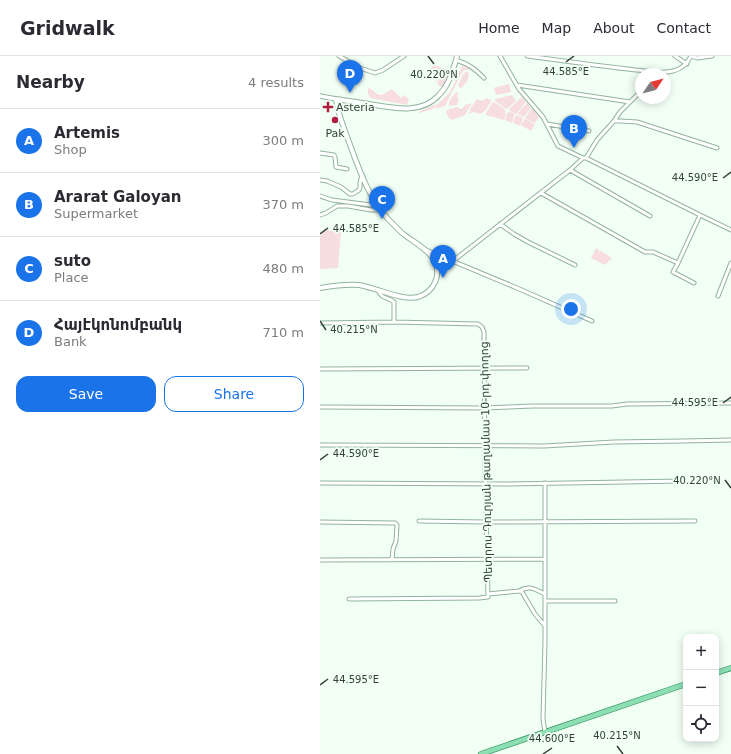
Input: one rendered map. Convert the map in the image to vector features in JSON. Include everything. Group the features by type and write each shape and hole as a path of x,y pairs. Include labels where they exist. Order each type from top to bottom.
{"main road":[{"path":"320,288 359,285 410,298 418,297 424,294 435,283 437,271 434,261 425,249 402,233 376,205 362,174 336,107 336,99 386,107 410,109 424,106 444,90 449,81 457,58"},
{"path":"719,672 731,668"},
{"path":"481,754 683,685"}],"street":[{"path":"339,56 360,68 375,73 383,70 404,56"},
{"path":"500,56 518,89 543,117 558,146 731,230"},
{"path":"527,56 635,70"},
{"path":"675,56 686,64"},
{"path":"671,72 680,69 686,64 691,56 697,58 712,56"},
{"path":"457,58 474,68 484,78"},
{"path":"517,85 630,102"},
{"path":"320,96 336,99"},
{"path":"453,261 585,158 597,140 620,112 635,97"},
{"path":"614,121 637,122 717,148"},
{"path":"546,124 589,131"},
{"path":"320,153 334,155 336,167 347,169"},
{"path":"570,170 650,216"},
{"path":"320,180 341,187 350,194 353,194 359,190 362,174"},
{"path":"541,193 645,252 653,252 678,263"},
{"path":"320,196 332,200 376,205"},
{"path":"320,215 337,206 380,210"},
{"path":"694,283 673,272 700,215"},
{"path":"500,224 528,242 575,265"},
{"path":"425,249 592,321"},
{"path":"718,296 731,263"},
{"path":"320,323 394,322 394,302 382,296 378,290"},
{"name":"Պետրոս Դուրյան թաղամաս 10-րդ փողոց","path":"394,322 478,324 482,327 484,332 488,595"},
{"path":"320,369 527,368"},
{"path":"320,407 484,408 731,403"},
{"path":"320,445 544,446 614,442 731,440"},
{"path":"320,483 544,483 683,481"},
{"path":"544,483 545,732"},
{"path":"420,521 695,521"},
{"path":"320,522 395,523 397,526 396,541 393,549 392,560"},
{"path":"320,560 544,559"},
{"path":"349,599 479,598 488,595 519,591 528,587 545,594"},
{"path":"519,591 522,592 535,614 545,626"},
{"path":"545,601 615,601"}],"shaded area":[{"path":"463,64 474,69 492,88 475,72 471,70 463,71 445,106 439,108 434,107 433,109 419,113 418,112 436,104 436,106 450,92"},
{"path":"433,66 442,68 436,82 432,73 433,72 430,69"},
{"path":"443,68 450,71 442,87 437,84"},
{"path":"466,72 469,74 468,79 461,88 458,85"},
{"path":"509,84 511,92 496,95 494,88"},
{"path":"369,88 377,94 382,95 392,89 401,98 405,95 409,100 407,105 370,98 368,93"},
{"path":"457,92 459,93 457,95 459,101 457,105 449,106 451,98"},
{"path":"512,95 516,101 506,109 495,101 495,99"},
{"path":"522,97 526,102 516,114 510,111 509,109"},
{"path":"487,98 491,100 491,102 484,112 480,114 474,112 467,114 470,112 470,109 477,99 482,101"},
{"path":"494,102 504,109 506,113 504,120 486,115"},
{"path":"471,103 465,115 452,120 449,118 446,112 447,110 457,107 462,109 465,105"},
{"path":"527,103 531,108 524,117 517,114"},
{"path":"532,108 539,117 535,123 525,118"},
{"path":"510,112 515,114 512,123 505,120 507,113"},
{"path":"516,115 523,118 520,126 513,123"},
{"path":"525,119 535,124 531,131 521,125"},
{"path":"333,226 339,228 341,232 338,268 320,269 320,236 323,233 324,228 331,231"},
{"path":"596,248 600,251 598,255 601,251 612,258 605,265 591,258"}],"place":[{"name":"Հայէկոնոմբանկ","path":"350,93"},
{"name":"Asteria","path":"328,107"},
{"name":"Pak","path":"335,120"},
{"name":"Ararat Galoyan","path":"574,148"},
{"name":"suto","path":"382,219"},
{"name":"Artemis","path":"443,278"}]}
